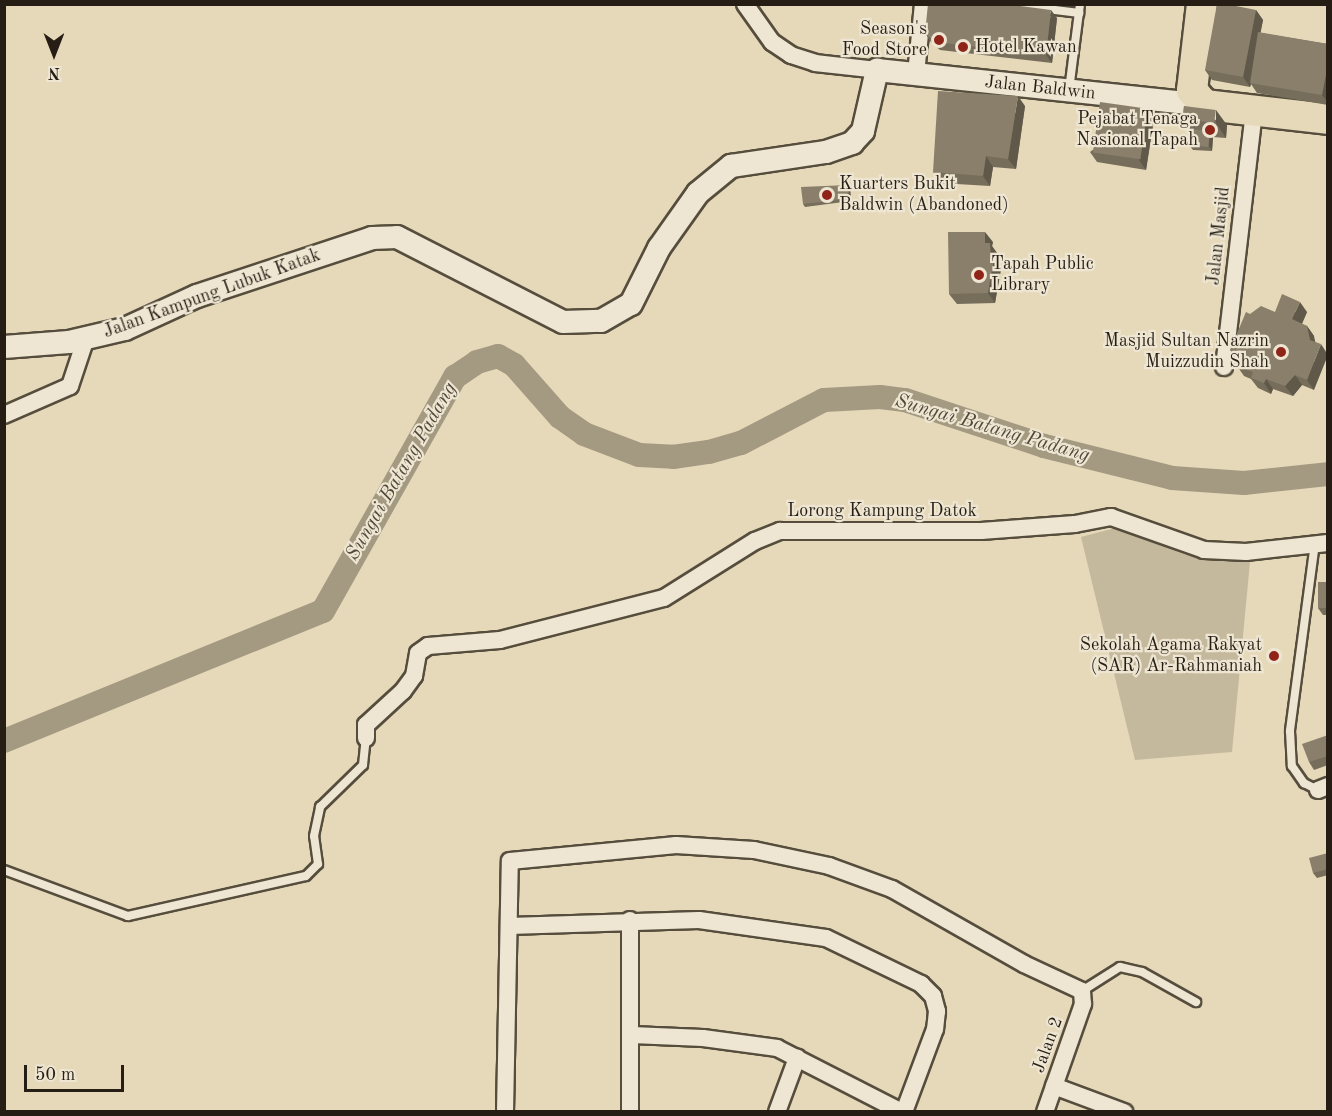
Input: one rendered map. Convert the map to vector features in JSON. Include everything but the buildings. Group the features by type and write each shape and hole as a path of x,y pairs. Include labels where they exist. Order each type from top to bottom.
{"highway":[{"path":"1188,99 1202,4"},
{"name":"Jalan Baldwin","path":"1188,99 1328,119"}],"street":[{"path":"745,4 772,42 791,55 815,63 877,70"},
{"path":"915,74 923,4"},
{"name":"Jalan Baldwin","path":"877,70 1069,91 1188,99"},
{"name":"Jalan Kampung Lubuk Katak","path":"4,347 86,338 125,329 197,296 372,238 397,237 563,322 601,321 631,304 659,248 698,193 731,166 826,152 852,143 863,131 877,70"},
{"name":"Jalan Masjid","path":"1224,367 1254,110"},
{"path":"4,415 70,386 86,338"},
{"name":"Lorong Kampung Datok","path":"366,738 366,725 403,691 414,676 418,653 428,646 500,640 664,598 755,542 780,531 981,531 1075,524 1111,517 1204,550 1246,552 1321,543"},
{"path":"505,1112 510,861 676,845 754,850 829,866 892,889 1015,959 1082,991"},
{"path":"509,926 630,920 699,920 826,938 921,984 933,996 937,1011 935,1029 903,1112 874,1101 777,1048 703,1038 632,1035"},
{"path":"630,920 632,1035 630,1112"},
{"name":"Jalan 2","path":"1045,1112 1083,1005 1082,991"},
{"path":"777,1112 797,1058"},
{"path":"1054,1086 1124,1112"}],"lane":[{"path":"1006,4 1079,9 1069,91"},
{"path":"1321,543 1290,731 1292,766 1304,783 1323,788"},
{"path":"4,870 128,916 306,876 318,864 314,836 320,807 363,765 366,738"},
{"path":"1082,991 1120,967 1142,972 1196,1002"}],"shaded area":[{"path":"1115,528 1186,555 1250,562 1232,752 1135,760 1081,537"}],"waterway":[{"name":"Sungai Batang Padang","path":"4,741 323,611 455,377 477,362 498,356 514,365 560,417 584,434 639,455 673,457 709,452 741,443 824,400 880,397 905,400 1044,446 1172,478 1244,483 1328,474"}],"place":[{"name":"Season's Food Store","path":"939,40"},
{"name":"Hotel Kawan","path":"963,47"},
{"name":"Pejabat Tenaga Nasional Tapah","path":"1210,130"},
{"name":"Kuarters Bukit Baldwin (Abandoned)","path":"827,195"},
{"name":"Tapah Public Library","path":"979,275"},
{"name":"Masjid Sultan Nazrin Muizzudin Shah","path":"1281,352"},
{"name":"Sekolah Agama Rakyat (SAR) Ar-Rahmaniah","path":"1274,656"}]}
